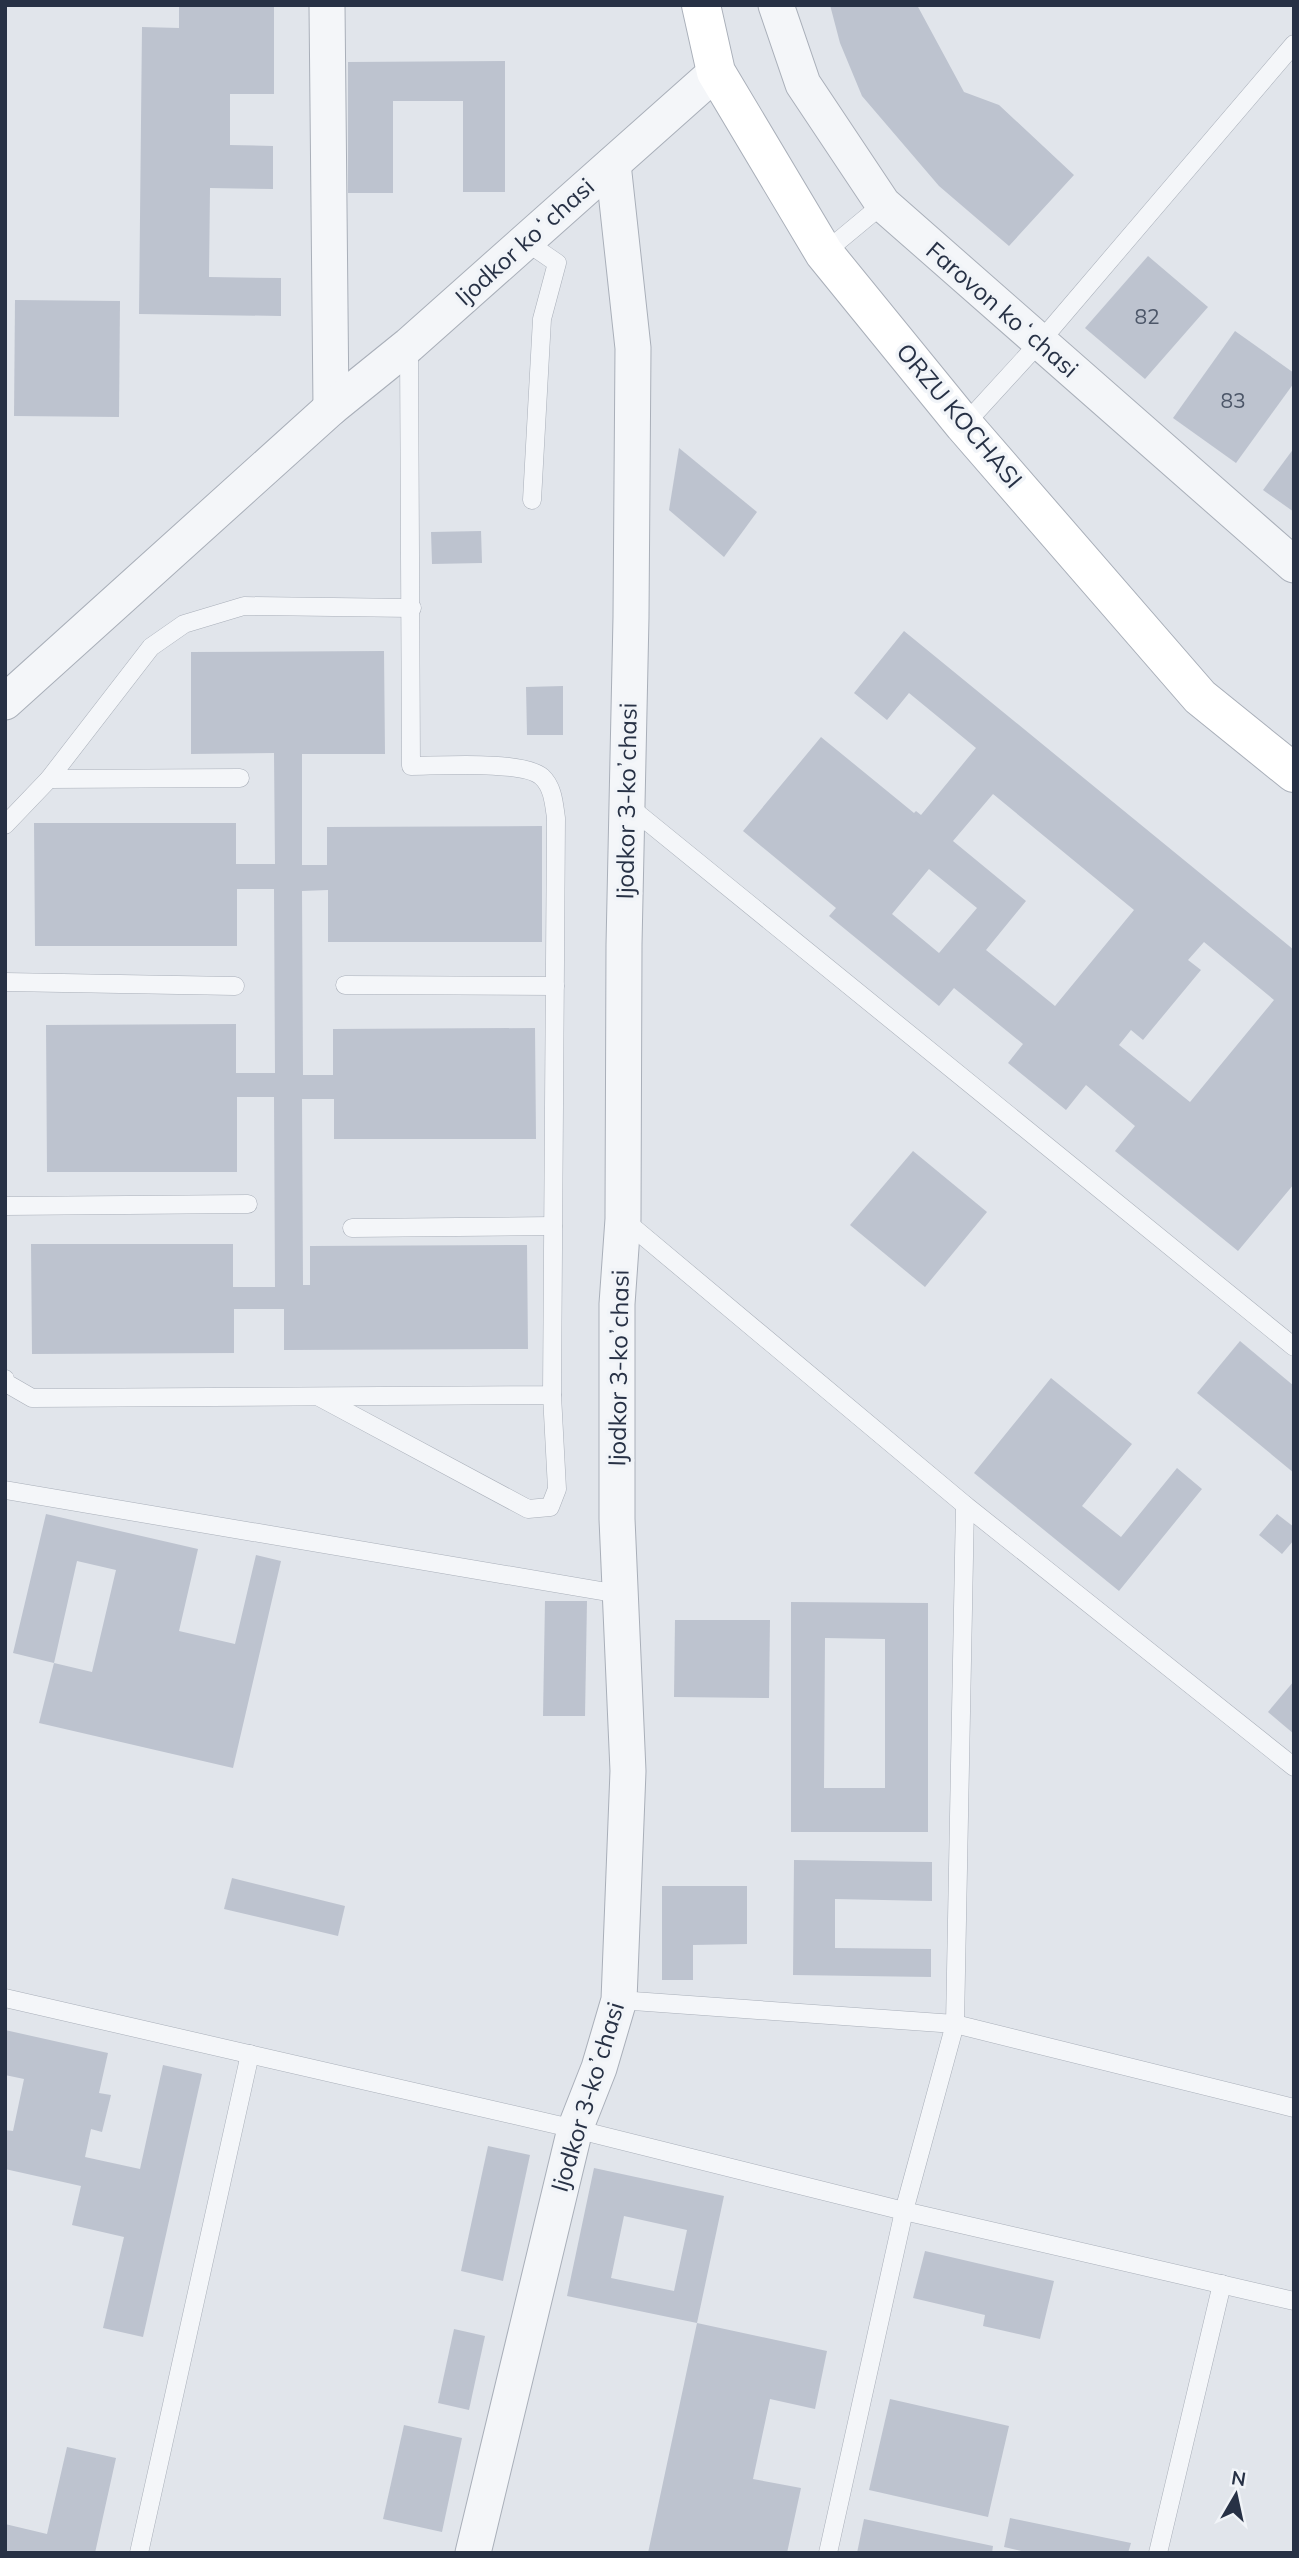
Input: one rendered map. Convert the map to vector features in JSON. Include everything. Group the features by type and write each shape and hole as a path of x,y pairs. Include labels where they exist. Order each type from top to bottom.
{"main road":[{"name":"ORZU KOCHASI","path":"701,5 716,72 824,253 964,425 1200,697 1294,773"}],"street":[{"path":"327,5 331,408"},
{"name":"Farovon koʻchasi","path":"776,5 803,84 883,204 1294,565"},
{"name":"Ijodkor koʻchasi","path":"5,702 331,408 409,345 716,72"},
{"name":"Ijodkor 3-koʼchasi","path":"473,2553 575,2129 599,2068 619,2000 628,1771 617,1519 617,1317 623,1219 633,348 613,164"}],"lane":[{"path":"964,425 1040,343 1294,44"},
{"path":"824,253 883,204"},
{"path":"526,240 557,263 542,319 532,500"},
{"path":"318,1396 528,1509 550,1507 557,1489 552,1395 556,818 553,794 542,777 528,770 509,767 411,766 409,345"},
{"path":"5,825 48,779 151,647 184,624 244,606 412,608"},
{"path":"48,779 240,779"},
{"path":"626,804 1294,1347"},
{"path":"5,982 235,986"},
{"path":"345,985 555,986"},
{"path":"5,1206 248,1204"},
{"path":"623,1219 965,1505 1294,1767"},
{"path":"352,1228 553,1226"},
{"path":"5,1379 6,1383 32,1398 552,1395"},
{"path":"5,1490 619,1594"},
{"path":"828,2553 904,2211 955,2024 965,1505"},
{"path":"5,1998 575,2129 904,2211 1294,2301"},
{"path":"619,2000 955,2024 1294,2108"},
{"path":"139,2553 250,2054"},
{"path":"1158,2553 1222,2284"}],"building":[{"path":"274,5 274,94 230,94 230,145 273,146 273,189 210,188 209,277 281,278 281,316 139,314 142,27 179,28 179,6"},
{"path":"830,5 917,5 964,92 999,105 1074,175 1009,246 939,186 862,96 840,43"},
{"path":"505,61 505,192 463,192 463,101 393,101 393,193 348,193 348,62"},
{"path":"1148,256 1208,307 1145,379 1085,328"},
{"path":"15,300 120,301 119,417 14,416"},
{"path":"1235,331 1294,373 1294,383 1236,463 1173,418"},
{"path":"679,448 757,512 724,557 669,510"},
{"path":"1294,448 1294,512 1263,490"},
{"path":"481,531 482,563 432,564 431,532"},
{"path":"904,631 1294,950 1294,1184 1238,1251 1115,1151 1135,1126 1086,1085 1066,1110 1008,1063 1023,1044 954,988 939,1006 829,916 836,908 743,831 821,737 914,813 916,811 921,815 976,748 909,693 887,720 854,693","holes":["993,794 1134,910 1055,1006 986,950 1026,901 953,841","929,869 977,908 939,953 892,914","1204,942 1274,1000 1190,1102 1119,1045 1131,1030 1143,1040 1201,970 1188,960"]},
{"path":"384,651 385,754 302,754 302,865 327,865 327,827 542,826 542,942 328,942 328,890 302,891 303,1075 333,1075 333,1029 535,1028 536,1139 334,1139 334,1099 302,1099 303,1285 310,1285 310,1246 527,1245 528,1349 284,1350 284,1309 234,1309 234,1353 32,1354 31,1244 233,1244 233,1287 275,1287 274,1097 237,1097 237,1172 47,1172 46,1025 236,1024 236,1073 275,1073 274,889 237,889 237,946 35,946 34,823 236,823 236,864 275,864 274,753 191,754 191,652"},
{"path":"563,686 563,735 527,735 526,687"},
{"path":"913,1151 987,1212 925,1287 850,1225"},
{"path":"1240,1341 1294,1386 1294,1473 1197,1393"},
{"path":"1051,1378 1132,1444 1082,1506 1121,1537 1177,1468 1202,1489 1119,1591 974,1473"},
{"path":"46,1514 198,1549 179,1631 235,1644 256,1555 281,1561 233,1768 39,1723 54,1663 13,1653","holes":["77,1561 116,1570 92,1672 54,1663"]},
{"path":"1277,1514 1294,1527 1294,1540 1282,1554 1259,1535"},
{"path":"545,1601 587,1601 585,1716 543,1716"},
{"path":"791,1602 928,1603 928,1832 791,1832","holes":["825,1638 885,1639 885,1788 824,1788"]},
{"path":"675,1620 770,1620 769,1698 674,1697"},
{"path":"1294,1681 1294,1734 1268,1712"},
{"path":"794,1860 932,1862 932,1901 835,1899 835,1948 931,1949 931,1977 793,1975"},
{"path":"232,1878 345,1906 338,1936 224,1909"},
{"path":"662,1886 747,1886 747,1944 693,1945 693,1980 662,1980"},
{"path":"5,2030 108,2053 99,2093 111,2095 102,2132 91,2129 85,2157 140,2169 163,2065 202,2074 143,2337 103,2328 124,2237 72,2225 81,2186 5,2169 5,2130 13,2131 24,2079 5,2075"},
{"path":"488,2146 530,2155 503,2281 461,2271"},
{"path":"594,2168 724,2196 697,2323 567,2296","holes":["624,2216 687,2230 674,2291 611,2278"]},
{"path":"925,2251 1054,2281 1040,2339 983,2326 985,2315 913,2298"},
{"path":"697,2323 827,2351 815,2409 770,2399 753,2479 801,2488 787,2553 648,2553"},
{"path":"454,2329 485,2336 469,2410 438,2403"},
{"path":"890,2399 1009,2426 988,2517 869,2490"},
{"path":"404,2425 462,2438 442,2532 383,2519"},
{"path":"67,2447 116,2458 95,2553 5,2553 5,2524 47,2534"},
{"path":"1010,2518 1131,2543 1128,2553 1030,2553 1004,2547"},
{"path":"864,2519 993,2546 992,2553 857,2553"}]}
